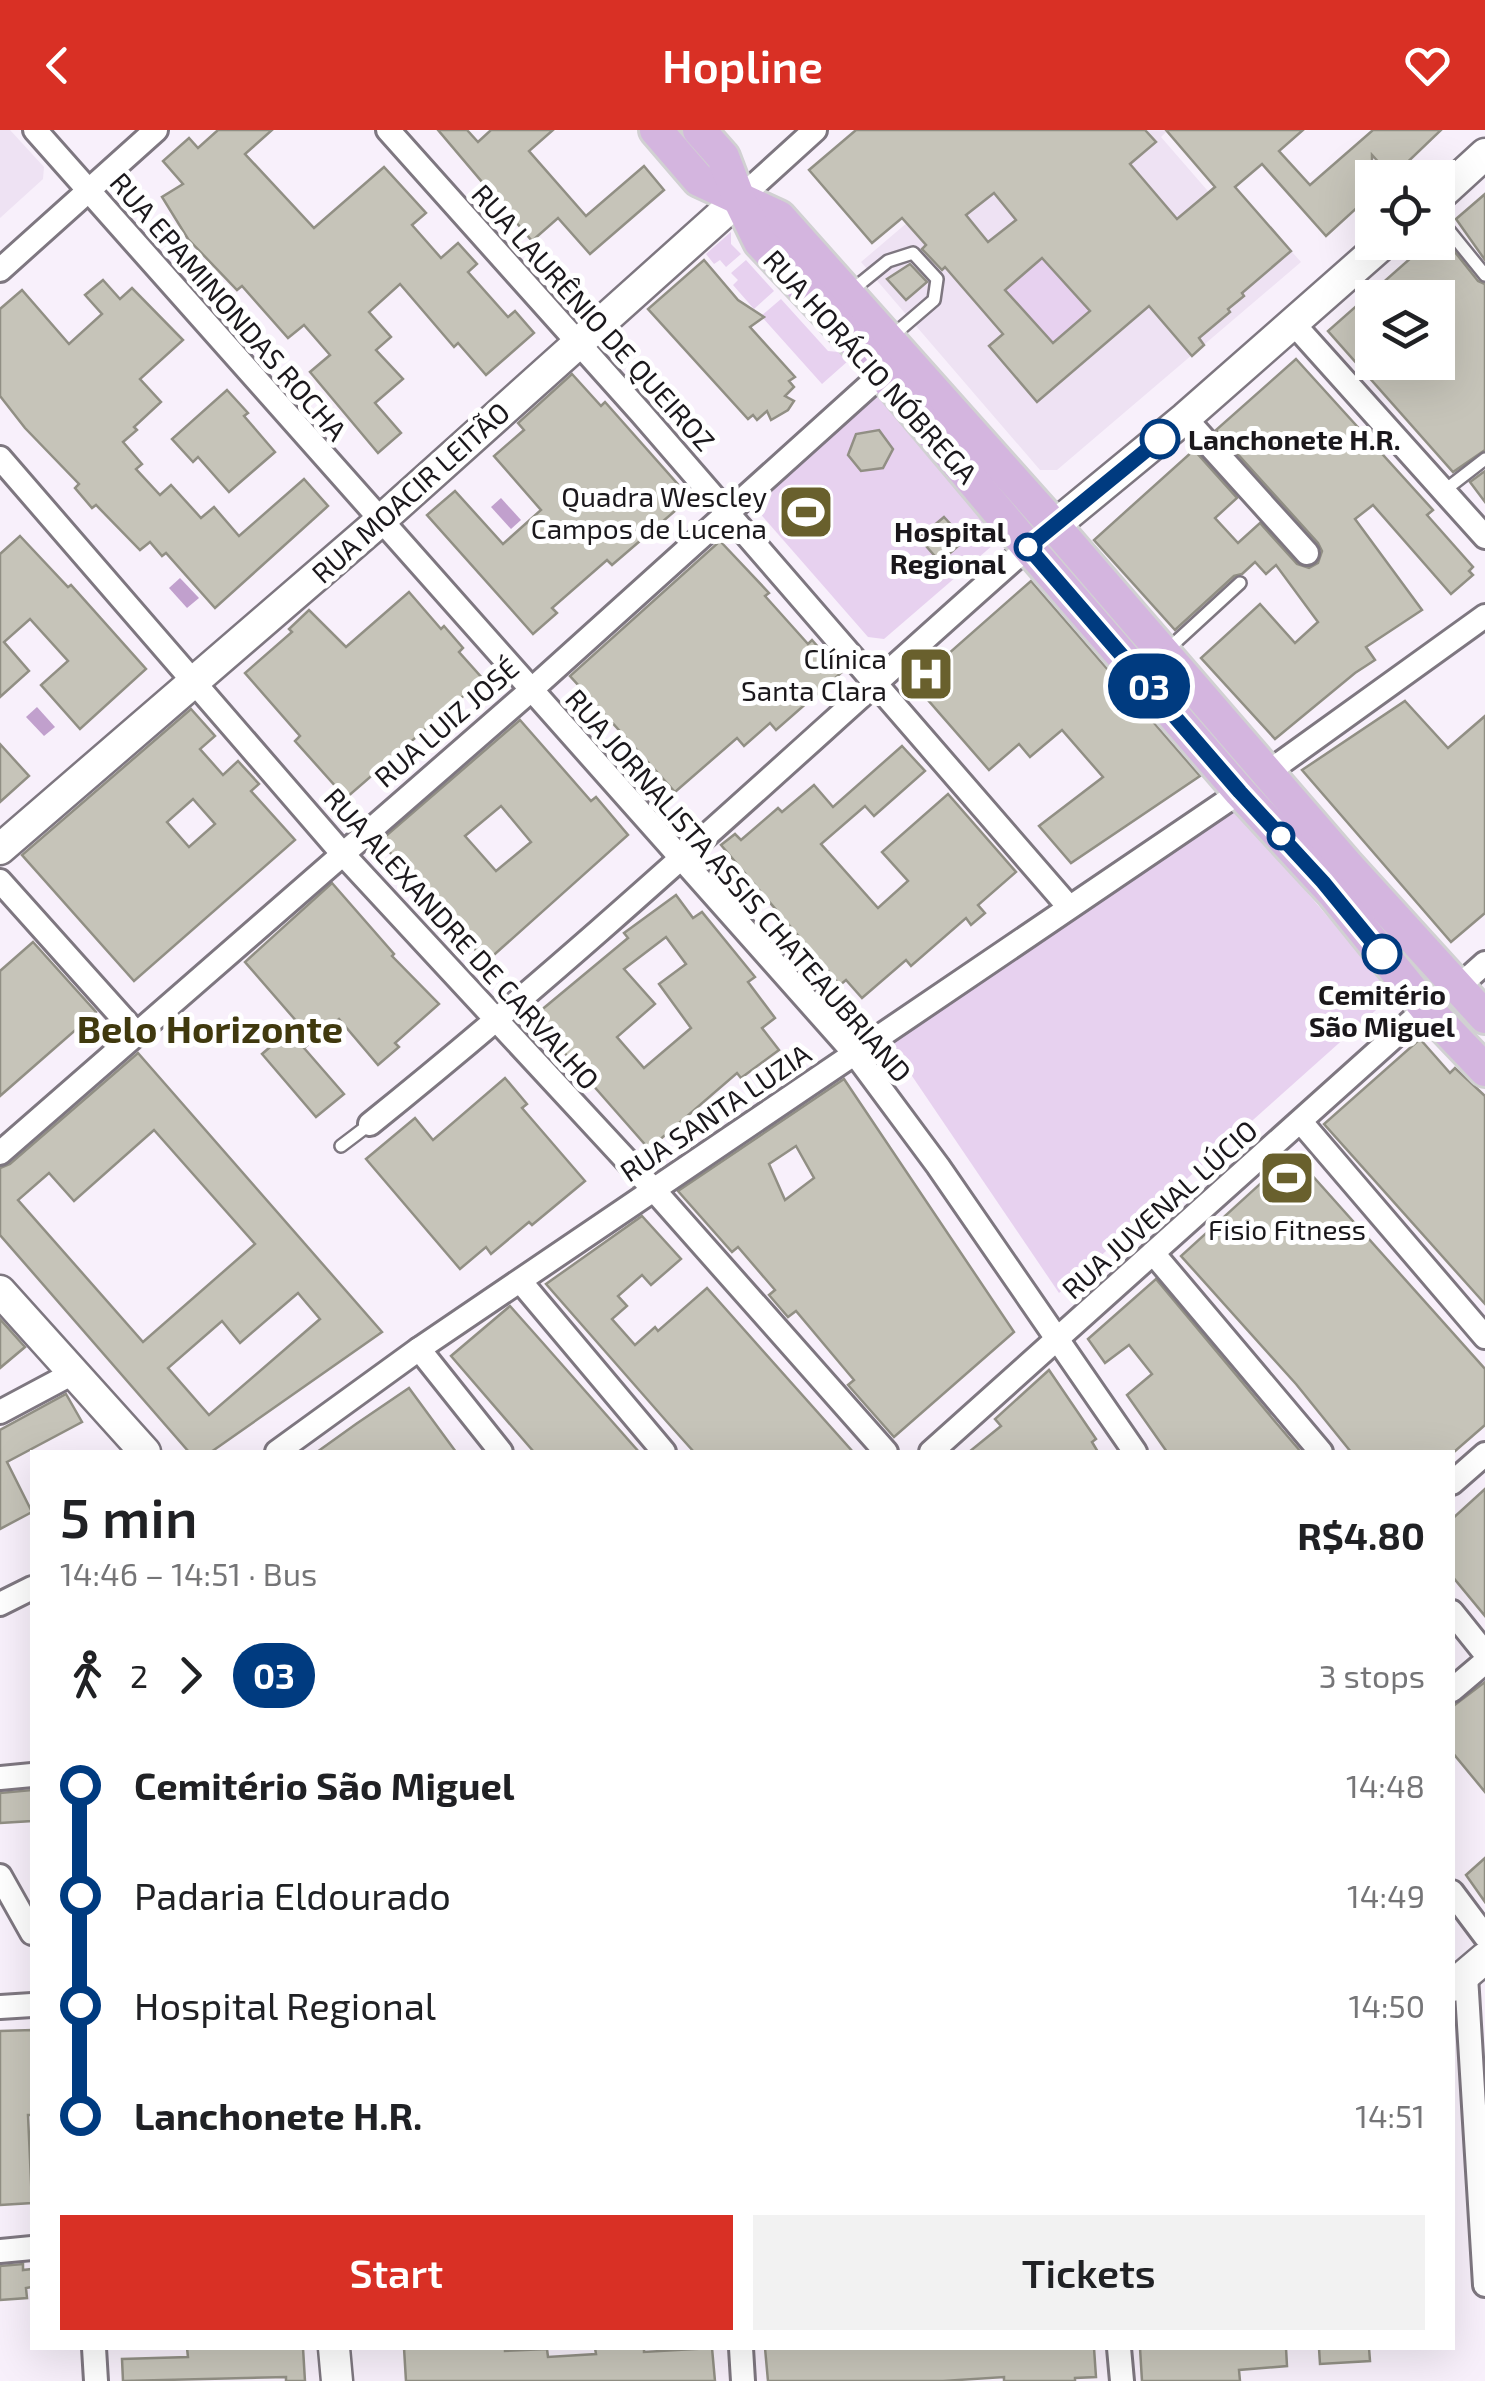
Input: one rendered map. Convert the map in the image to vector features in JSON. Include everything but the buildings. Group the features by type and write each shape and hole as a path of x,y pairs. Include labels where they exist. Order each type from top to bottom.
{"main road":[{"name":"RUA HORÁCIO NÓBREGA","path":"656,130 699,180 779,217 1485,1017"},
{"name":"RUA HORÁCIO NÓBREGA","path":"699,130 723,157 738,199 760,242 883,373 1240,792 1333,893 1426,1008 1485,1070"},
{"path":"1028,547 1053,524"}],"street":[{"name":"RUA EPAMINONDAS ROCHA","path":"35,130 380,521"},
{"path":"0,270 156,130"},
{"name":"RUA LAURÊNIO DE QUEIROZ","path":"388,130 578,342 1069,907"},
{"name":"RUA MOACIR LEITÃO","path":"0,849 380,521 578,342 643,297 738,199 815,130"},
{"path":"1455,181 1485,154"},
{"path":"1053,524 1185,418 1364,260"},
{"path":"1292,322 1485,537"},
{"name":"RUA LUIZ JOSÉ","path":"0,1153 530,690 883,373"},
{"path":"1185,418 1307,553"},
{"name":"RUA ALEXANDRE DE CARVALHO","path":"0,458 341,852 654,1190 884,1450"},
{"name":"RUA JORNALISTA ASSIS CHATEAUBRIAND","path":"380,521 855,1054 938,1166 1135,1450"},
{"path":"370,1124 496,1023 1028,547"},
{"path":"1268,773 1485,616"},
{"name":"RUA SANTA LUZIA","path":"280,1450 419,1349 1240,792"},
{"path":"0,881 137,1034"},
{"path":"1457,988 1485,963"},
{"name":"RUA JUVENAL LÚCIO","path":"933,1450 1426,1008"},
{"path":"1301,1122 1485,1337"},
{"path":"1153,1253 1319,1450"},
{"path":"521,1282 662,1450"},
{"path":"0,1291 143,1450"},
{"path":"419,1349 499,1450"},
{"path":"0,1412 74,1372"},
{"path":"1455,1480 1485,1454"},
{"path":"0,1604 30,1589"},
{"path":"1455,1616 1485,1653"},
{"path":"1455,1687 1485,1662"},
{"path":"0,1778 30,1775"},
{"path":"0,1876 30,1929"},
{"path":"1455,1896 1485,1936"},
{"path":"1468,1973 1471,2146 1485,2284"},
{"path":"0,2007 30,2004"},
{"path":"0,2251 30,2248"},
{"path":"94,2350 96,2381"},
{"path":"334,2350 336,2381"},
{"path":"741,2350 744,2381"},
{"path":"1120,2350 1122,2381"}],"lane":[{"path":"1455,238 1485,275"},
{"path":"848,293 888,261 913,253 936,278 934,300 888,340"},
{"path":"1445,490 1485,459"},
{"path":"1164,654 1240,583"},
{"path":"341,1146 370,1124"}],"shaded area":[{"path":"0,130 10,130 44,167 43,179 0,218"},
{"path":"1016,130 1168,130 1161,137 1233,220 1251,206 1301,262 1057,470 1040,470 861,262"},
{"path":"731,232 731,244 741,254 726,267 720,260 714,264 706,254"},
{"path":"1042,258 1090,311 1053,343 1005,290"},
{"path":"746,260 774,291 754,309 733,285 738,280 731,273"},
{"path":"781,299 828,351 839,352 848,361 822,384 761,316"},
{"path":"882,394 999,532 1000,539 884,639 868,637 754,502 874,395"},
{"path":"501,498 521,520 511,529 491,507"},
{"path":"180,578 199,598 187,608 169,588"},
{"path":"37,707 55,727 44,736 26,717"},
{"name":"Cemitério São Miguel","path":"1233,806 1394,994 1059,1293 889,1042"}],"bus line":[{"name":"03","path":"1160,439 1028,547 1382,954"}],"place":[{"name":"Lanchonete H.R.","path":"1160,439"},
{"name":"Quadra Wescley Campos de Lucena","path":"806,512"},
{"name":"Hospital Regional","path":"1028,547"},
{"name":"Clínica Santa Clara","path":"926,674"},
{"name":"Cemitério São Miguel","path":"1382,954"},
{"name":"Fisio Fitness","path":"1287,1178"}],"district":[{"name":"Belo Horizonte","path":"210,1028"}]}
